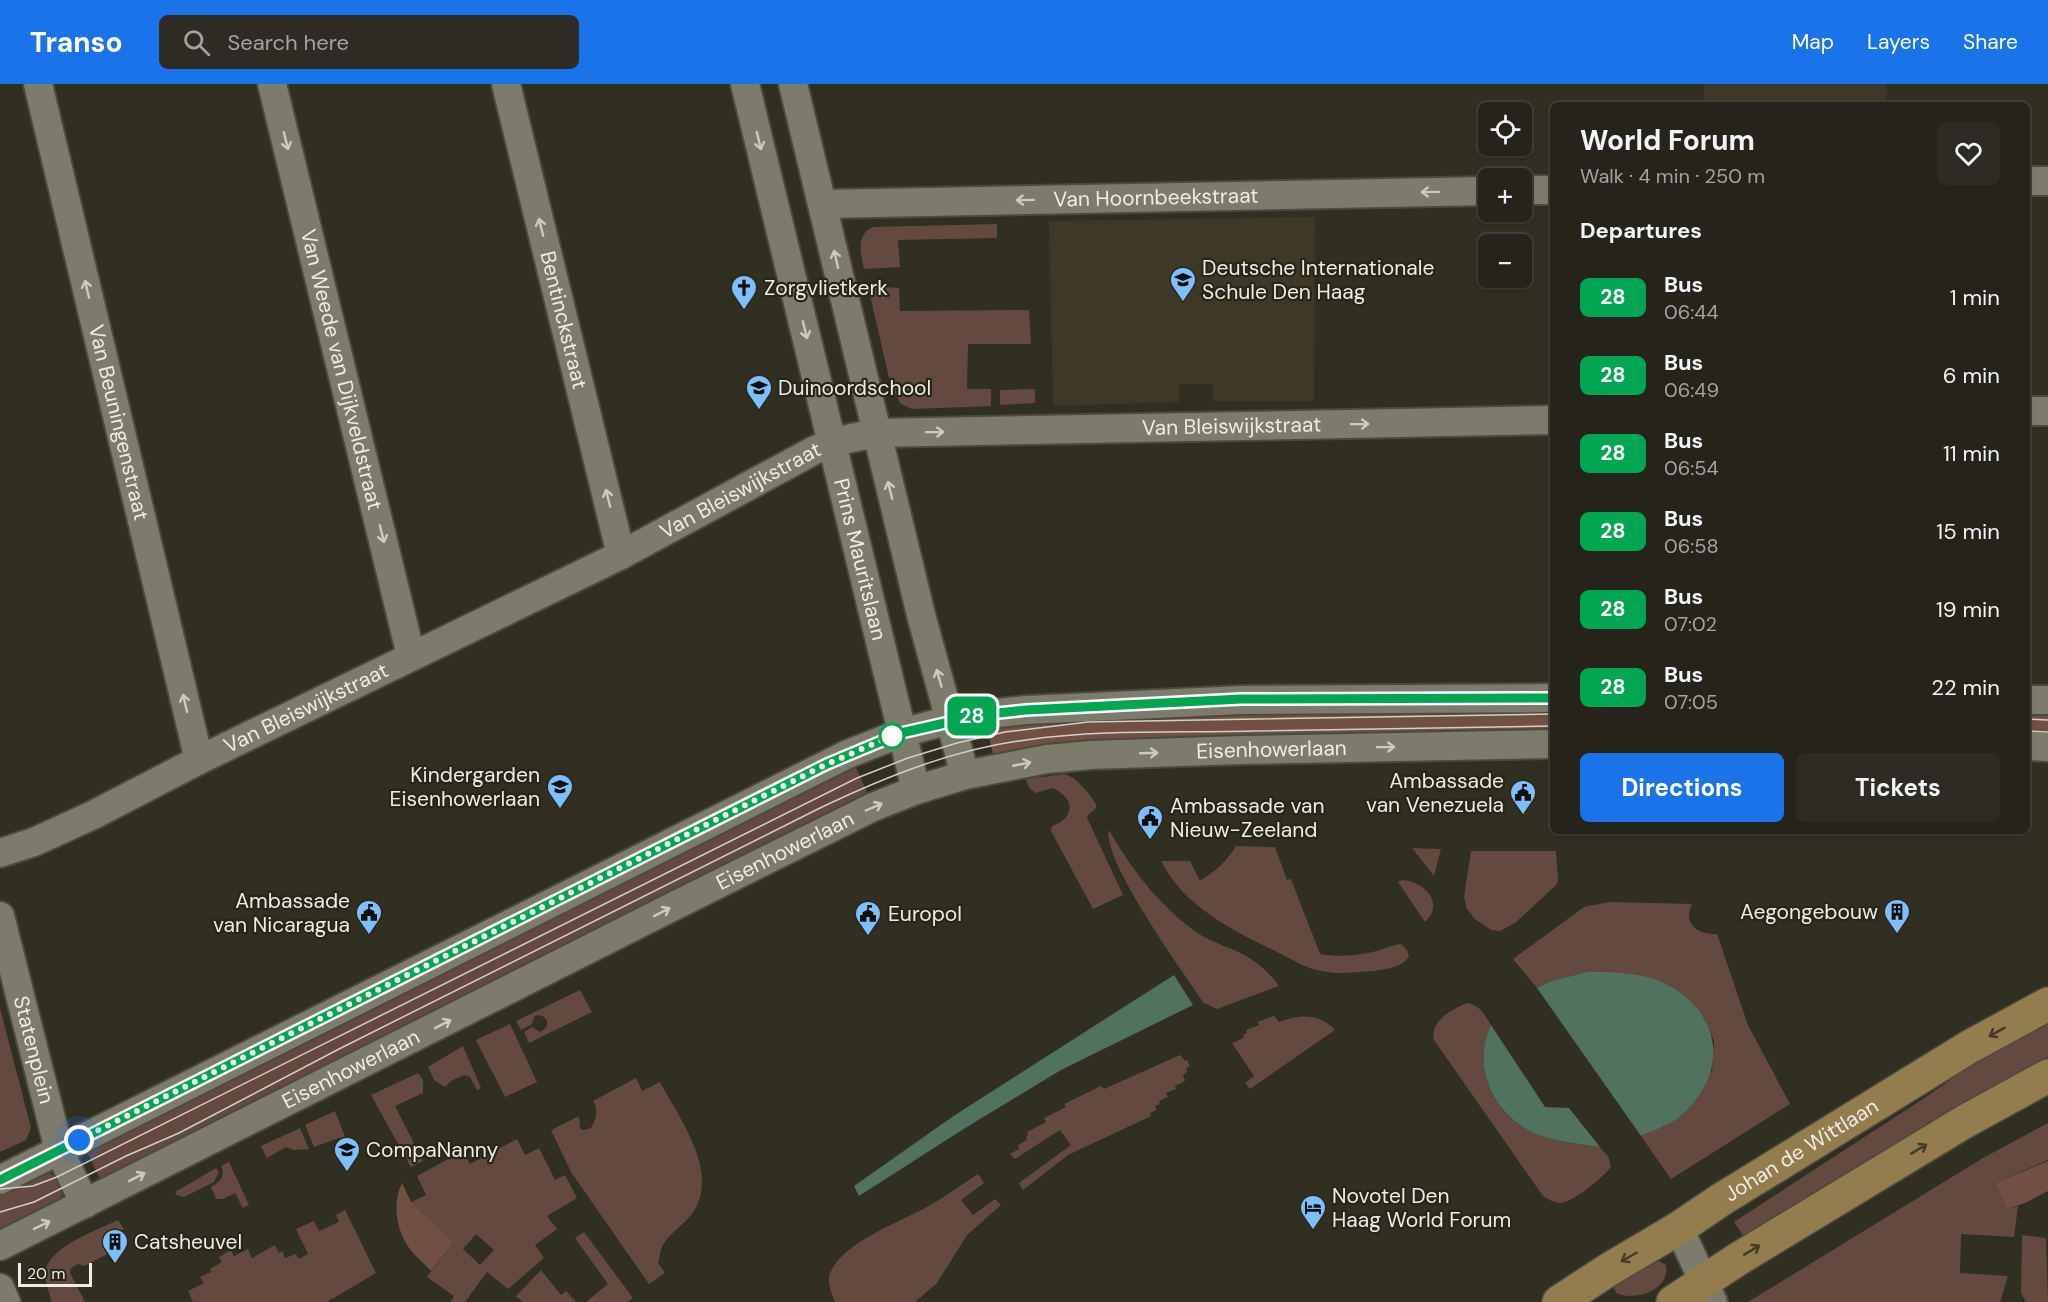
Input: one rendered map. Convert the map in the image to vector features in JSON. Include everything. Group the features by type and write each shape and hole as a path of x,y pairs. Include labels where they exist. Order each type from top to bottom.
{"main road":[{"name":"Johan de Wittlaan","path":"1559,1302 1969,1047 2048,1004"},
{"path":"1673,1302 1708,1292 1738,1259 1964,1122 2048,1076"}],"street":[{"name":"Van Beuningenstraat","path":"38,84 199,760"},
{"name":"Van Weede van Dijkveldstraat","path":"272,84 411,656"},
{"name":"Bentinckstraat","path":"506,84 621,555"},
{"name":"Prins Mauritslaan","path":"745,84 916,790"},
{"path":"793,84 921,615 965,775"},
{"path":"2030,181 2048,181"},
{"path":"1532,190 1550,190"},
{"name":"Van Hoornbeekstraat","path":"823,204 1478,191"},
{"path":"2030,411 2048,411"},
{"name":"Van Bleiswijkstraat","path":"0,853 34,842 93,815 199,760 621,555 833,442 876,434 1550,420"},
{"path":"0,1180 837,759 901,733 950,720 1026,710 1241,699 1550,698"},
{"path":"2030,700 2048,700"},
{"name":"Eisenhowerlaan","path":"85,1204 668,909 873,807 916,790 965,775 1047,759 1091,755 1253,749 1550,744"},
{"path":"2030,746 2048,747"},
{"name":"Statenplein","path":"0,916 59,1150 85,1204"},
{"path":"0,1246 85,1204"},
{"path":"1680,1228 1708,1292"},
{"path":"0,1288 6,1302"}],"shaded area":[{"path":"1704,84 1886,84 1887,102 1704,102"},
{"name":"Deutsche Internationale Schule Den Haag","path":"1315,217 1314,401 1213,401 1213,384 1179,384 1179,402 1053,406 1049,221"},
{"path":"997,224 997,238 898,240 900,267 864,269 861,240 867,230 873,227"},
{"path":"868,286 899,288 900,311 1029,310 1031,344 968,344 967,389 991,389 991,406 912,409 901,404 891,387"},
{"path":"1035,389 1035,403 1000,405 1000,390"},
{"path":"1550,703 1550,737 995,762 985,721"},
{"path":"2030,707 2048,708 2048,742 2030,741"},
{"path":"853,761 871,801 103,1185 84,1146"},
{"path":"1065,774 1078,782 1096,804 1096,808 1087,816 1088,820 1123,895 1093,909 1051,831 1052,826 1069,813 1068,802 1060,792 1052,788 1036,793 1029,788 1026,779"},
{"path":"1109,830 1136,872 1170,910 1200,934 1251,959 1263,968 1279,986 1217,1009 1204,1003 1163,944 1131,890 1110,845"},
{"path":"1236,846 1275,847 1287,880 1291,879 1320,954 1340,956 1360,954 1401,944 1409,956 1398,965 1373,971 1334,973 1305,966 1228,927 1212,916 1183,892 1161,861 1190,861 1200,881 1220,866"},
{"path":"1412,848 1441,849 1434,876"},
{"path":"1471,851 1556,851 1558,880 1556,885 1515,923 1500,931 1491,930 1475,919 1467,909 1464,897"},
{"path":"1402,880 1418,884 1430,895 1433,908 1425,922 1398,882"},
{"path":"1609,902 1692,904 1689,911 1691,923 1704,933 1717,934 1748,1025 1790,1104 1671,1179 1641,1136 1667,1125 1712,1070 1714,1041 1705,1019 1694,1006 1667,986 1630,974 1587,972 1551,981 1537,988 1513,959 1584,907"},
{"path":"1587,972 1635,975 1651,978 1673,988 1690,1001 1703,1017 1711,1034 1713,1053 1710,1073 1701,1092 1686,1111 1676,1119 1641,1136 1537,988 1551,981"},
{"path":"1174,975 1193,1005 1061,1070 859,1196 854,1186 955,1115"},
{"path":"580,990 592,1012 529,1043 524,1032 532,1027 542,1031 547,1025 546,1019 540,1015 536,1016 532,1024 521,1030 516,1021"},
{"path":"1467,1003 1478,1008 1491,1025 1485,1042 1483,1059 1485,1075 1499,1105 1511,1118 1541,1136 1600,1147 1609,1158 1611,1167 1608,1171 1576,1197 1562,1203 1543,1196 1434,1040 1433,1033 1438,1022"},
{"path":"0,1008 31,1128 26,1140 0,1152"},
{"path":"1274,1016 1279,1022 1294,1017 1316,1018 1329,1024 1335,1030 1250,1089 1245,1083 1254,1076 1232,1043 1244,1038 1246,1030 1259,1025 1257,1022"},
{"path":"2048,1019 2048,1057 1959,1106 1746,1240 1734,1222 1929,1095 1982,1057"},
{"path":"510,1024 537,1082 505,1097 476,1040"},
{"path":"1491,1025 1545,1107 1569,1108 1600,1147 1541,1136 1511,1118 1499,1105 1485,1075 1483,1059 1485,1042"},
{"path":"463,1046 481,1088 477,1090 470,1077 464,1075 451,1081 445,1087 434,1080 428,1067"},
{"path":"1180,1055 1185,1061 1187,1060 1190,1066 1186,1068 1187,1072 1183,1075 1185,1081 1175,1086 1176,1089 1166,1093 1168,1097 1159,1101 1160,1104 1155,1106 1156,1110 1150,1113 1151,1116 1068,1155 1023,1190 1019,1183 1071,1145 1060,1130 1015,1159 1010,1154 1019,1149 1018,1145 1027,1140 1027,1132 1046,1122 1044,1118 1066,1107 1064,1104 1101,1086 1104,1089"},
{"path":"418,1073 423,1080 423,1093 395,1106 423,1161 411,1167 371,1095"},
{"path":"636,1078 642,1091 660,1082 694,1145 702,1179 700,1195 694,1211 662,1247 658,1263 665,1273 649,1284 571,1172 551,1130 579,1116 580,1128 583,1130 591,1128 596,1114 593,1101"},
{"path":"335,1111 346,1139 339,1138 314,1147 305,1125"},
{"path":"2048,1123 2048,1160 1995,1183 2007,1209 2018,1206 2014,1237 1961,1234 1960,1273 2008,1276 2000,1302 1748,1302 1983,1158"},
{"path":"300,1128 309,1149 294,1150 286,1147 267,1158 261,1146"},
{"path":"517,1139 525,1155 539,1148 555,1180 565,1175 577,1198 547,1216 557,1229 535,1245 544,1258 508,1289 487,1272 465,1302 451,1302 454,1296 427,1277 454,1242 411,1202 426,1195 417,1176 463,1151 470,1164","holes":["476,1234 494,1250 480,1265 463,1249"]},
{"path":"2048,1161 2048,1191 2007,1209 1995,1183"},
{"path":"229,1162 249,1205 243,1208 235,1193 223,1199 216,1199 211,1187 221,1179 223,1173 221,1166"},
{"path":"216,1168 219,1172 214,1182 184,1197 175,1192"},
{"path":"39,1170 53,1175 60,1186 62,1196 54,1210 0,1237 0,1190"},
{"path":"978,1174 984,1183 961,1200 973,1215 995,1199 1001,1205 967,1235 937,1283 915,1302 835,1302 829,1278 838,1260 848,1251 874,1234 927,1207"},
{"path":"402,1183 411,1202 454,1242 431,1271 408,1246 400,1229 396,1210"},
{"path":"345,1210 376,1273 327,1302 193,1302 188,1291 204,1283 200,1277 211,1272 210,1269 222,1262 219,1257 231,1250 234,1256 248,1249 252,1258 275,1245 279,1253 282,1251 285,1258 296,1254 299,1259 308,1254 296,1229 314,1221 319,1231 339,1222 336,1215"},
{"path":"118,1220 124,1229 110,1236 117,1249 84,1266 78,1264 71,1268 70,1273 85,1302 52,1302 46,1278 49,1261 65,1246"},
{"path":"584,1232 633,1298 628,1302 586,1302 608,1284 575,1238"},
{"path":"2022,1235 2046,1238 2048,1302 2026,1302 2021,1293"},
{"path":"1659,1261 1666,1265 1666,1274 1657,1287 1641,1295 1616,1293 1614,1288 1621,1278 1640,1267"},
{"path":"541,1270 561,1295 566,1291 576,1302 523,1302 516,1296"}],"tram line":[{"path":"0,1189 33,1186 57,1177 857,778 908,758 957,743 1005,732 1088,722 1550,714"},
{"path":"2030,719 2048,720"},
{"path":"0,1212 34,1202 126,1156 179,1133 339,1049 820,808 895,775 946,757 999,744 1083,734 1550,726"},
{"path":"2030,731 2048,732"}],"bus line":[{"name":"28","path":"0,1180 827,764 901,733 950,720 1026,710 1241,699 1550,698"}],"place":[{"name":"Deutsche Internationale Schule Den Haag","path":"1183,303"},
{"name":"Zorgvlietkerk","path":"744,311"},
{"name":"Duinoordschool","path":"759,411"},
{"name":"Kindergarden Eisenhowerlaan","path":"560,810"},
{"name":"Ambassade van Venezuela","path":"1523,816"},
{"name":"Ambassade van Nieuw-Zeeland","path":"1150,841"},
{"name":"Aegongebouw","path":"1897,935"},
{"name":"Ambassade van Nicaragua","path":"369,936"},
{"name":"Europol","path":"868,937"},
{"name":"CompaNanny","path":"347,1173"},
{"name":"Novotel Den Haag World Forum","path":"1313,1231"},
{"name":"Catsheuvel","path":"115,1265"}],"route":[{"path":"79,1140 827,764 892,736"}]}
